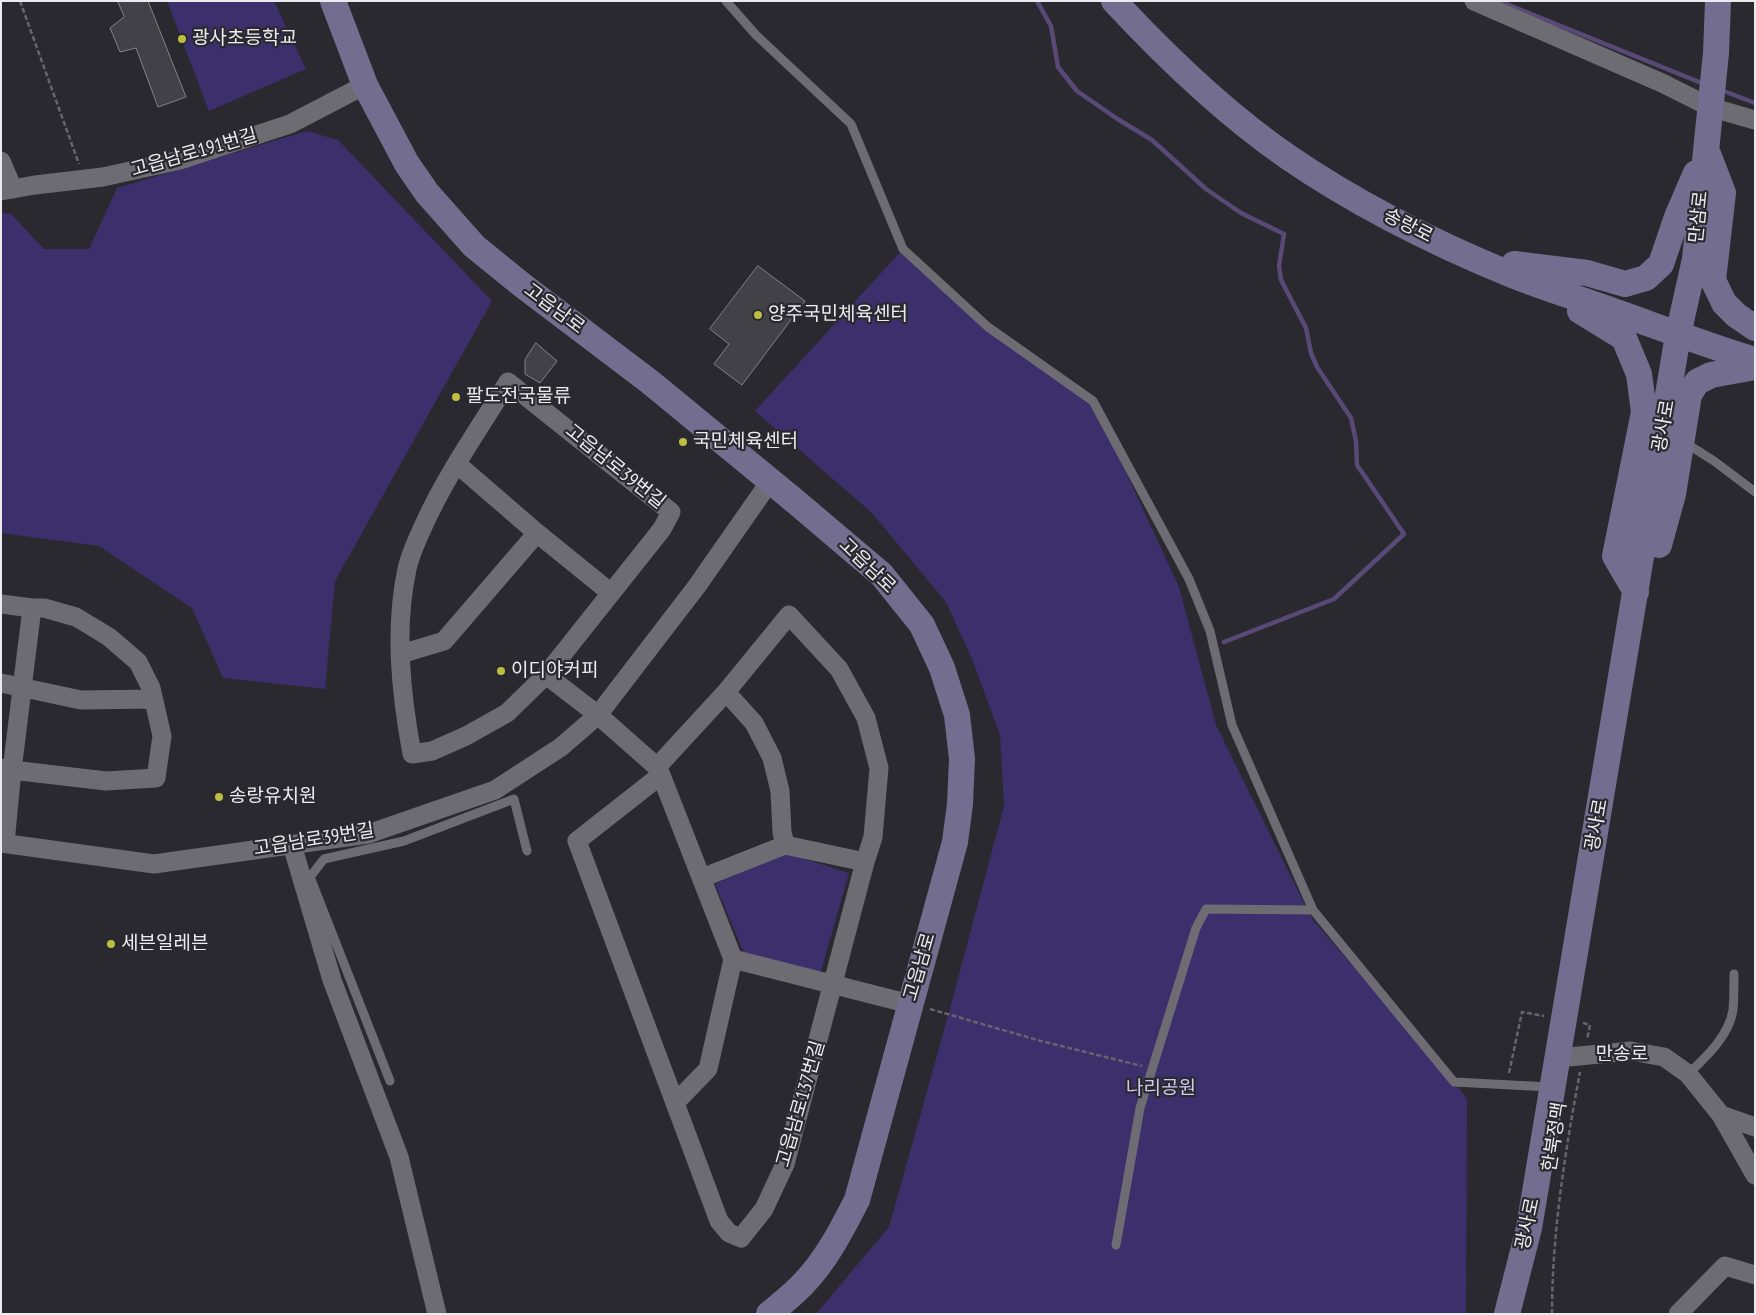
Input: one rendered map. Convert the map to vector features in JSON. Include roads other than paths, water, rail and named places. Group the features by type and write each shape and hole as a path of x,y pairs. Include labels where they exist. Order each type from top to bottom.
{"street":[{"name":"고읍남로","path":"332,1 365,85 407,164 427,194 474,246 522,285 650,382 771,480 882,575 922,625 942,668 957,715 962,759 960,804 955,842 867,1167 856,1200 833,1244 818,1266 805,1282 769,1314"},
{"name":"송랑로","path":"1114,1 1160,51 1231,113 1288,157 1349,196 1411,230 1535,283 1678,335 1755,360"},
{"path":"1474,1 1755,120"},
{"name":"만삼로","path":"1678,335 1695,259 1716,54 1718,1"},
{"name":"고읍남로191번길","path":"1,161 7,190 104,177 180,160 290,124 365,85"},
{"path":"1479,260 1587,273 1625,284 1646,278 1661,264 1677,217 1706,149"},
{"path":"1706,149 1723,193 1713,280 1724,303 1736,315 1755,328"},
{"path":"1535,283 1624,338 1639,374 1644,412 1615,556 1636,592"},
{"name":"광사로","path":"1507,1314 1529,1228 1678,335"},
{"path":"1622,676 1673,494 1689,395 1697,382 1711,374 1755,366"},
{"name":"고읍남로39번길","path":"508,382 671,512 662,529 546,675 507,713 466,736 432,751 412,754 405,716 401,654 402,606 407,567 428,516 457,464 508,382"},
{"path":"457,464 537,533 611,593"},
{"name":"고읍남로39번길","path":"3,843 154,864 368,834 495,790 561,747 598,715 697,586 771,480"},
{"path":"401,654 444,641 537,533"},
{"path":"1,604 44,608 76,617 109,637 138,662 151,688 162,736 156,778 106,780 7,769"},
{"path":"3,843 7,769 22,688 32,608"},
{"name":"고읍남로137번길","path":"789,615 839,669 866,718 879,768 874,837 786,1164 764,1209 741,1238 728,1233 718,1221 577,841 659,771 789,615"},
{"path":"546,675 598,715 659,771 733,959 708,1069 675,1103"},
{"path":"1,684 80,700 154,699"},
{"path":"726,692 754,723 772,758 780,791 782,832 785,845"},
{"path":"292,845 332,980 399,1157 438,1314"},
{"path":"702,878 785,845 866,862"},
{"path":"733,959 910,1004"},
{"name":"만송로","path":"1558,1058 1631,1052 1664,1056 1688,1074 1721,1115 1755,1175"},
{"path":"1721,1115 1755,1127"},
{"path":"1678,1314 1725,1266 1755,1275"}],"lane":[{"path":"726,1 756,35 850,124 903,249 988,327 1093,401 1189,579 1210,632 1232,724 1313,910 1454,1082 1553,1087"},
{"path":"1682,441 1714,461 1755,492"},
{"path":"390,1081 310,877 324,859 404,841 514,799 528,851"},
{"path":"1116,1245 1140,1108 1196,928 1206,909 1313,910"},
{"path":"1688,1074 1705,1058 1724,1034 1733,1012 1734,974"}],"waterway":[{"path":"1037,1 1051,26 1058,67 1077,91 1152,140 1206,189 1241,213 1284,234 1279,266 1281,280 1306,328 1311,353 1317,367 1351,418 1356,441 1357,465 1404,534 1334,599 1224,642"},
{"path":"1499,1 1704,84"},
{"path":"1721,90 1755,103"}],"place":[{"name":"광사초등학교","path":"182,39"},
{"name":"양주국민체육센터","path":"758,315"},
{"name":"팔도전국물류","path":"456,397"},
{"name":"국민체육센터","path":"683,442"},
{"name":"이디야커피","path":"501,671"},
{"name":"송랑유치원","path":"219,797"},
{"name":"세븐일레븐","path":"111,944"}],"park label":[{"name":"나리공원","path":"1161,1089"}]}
